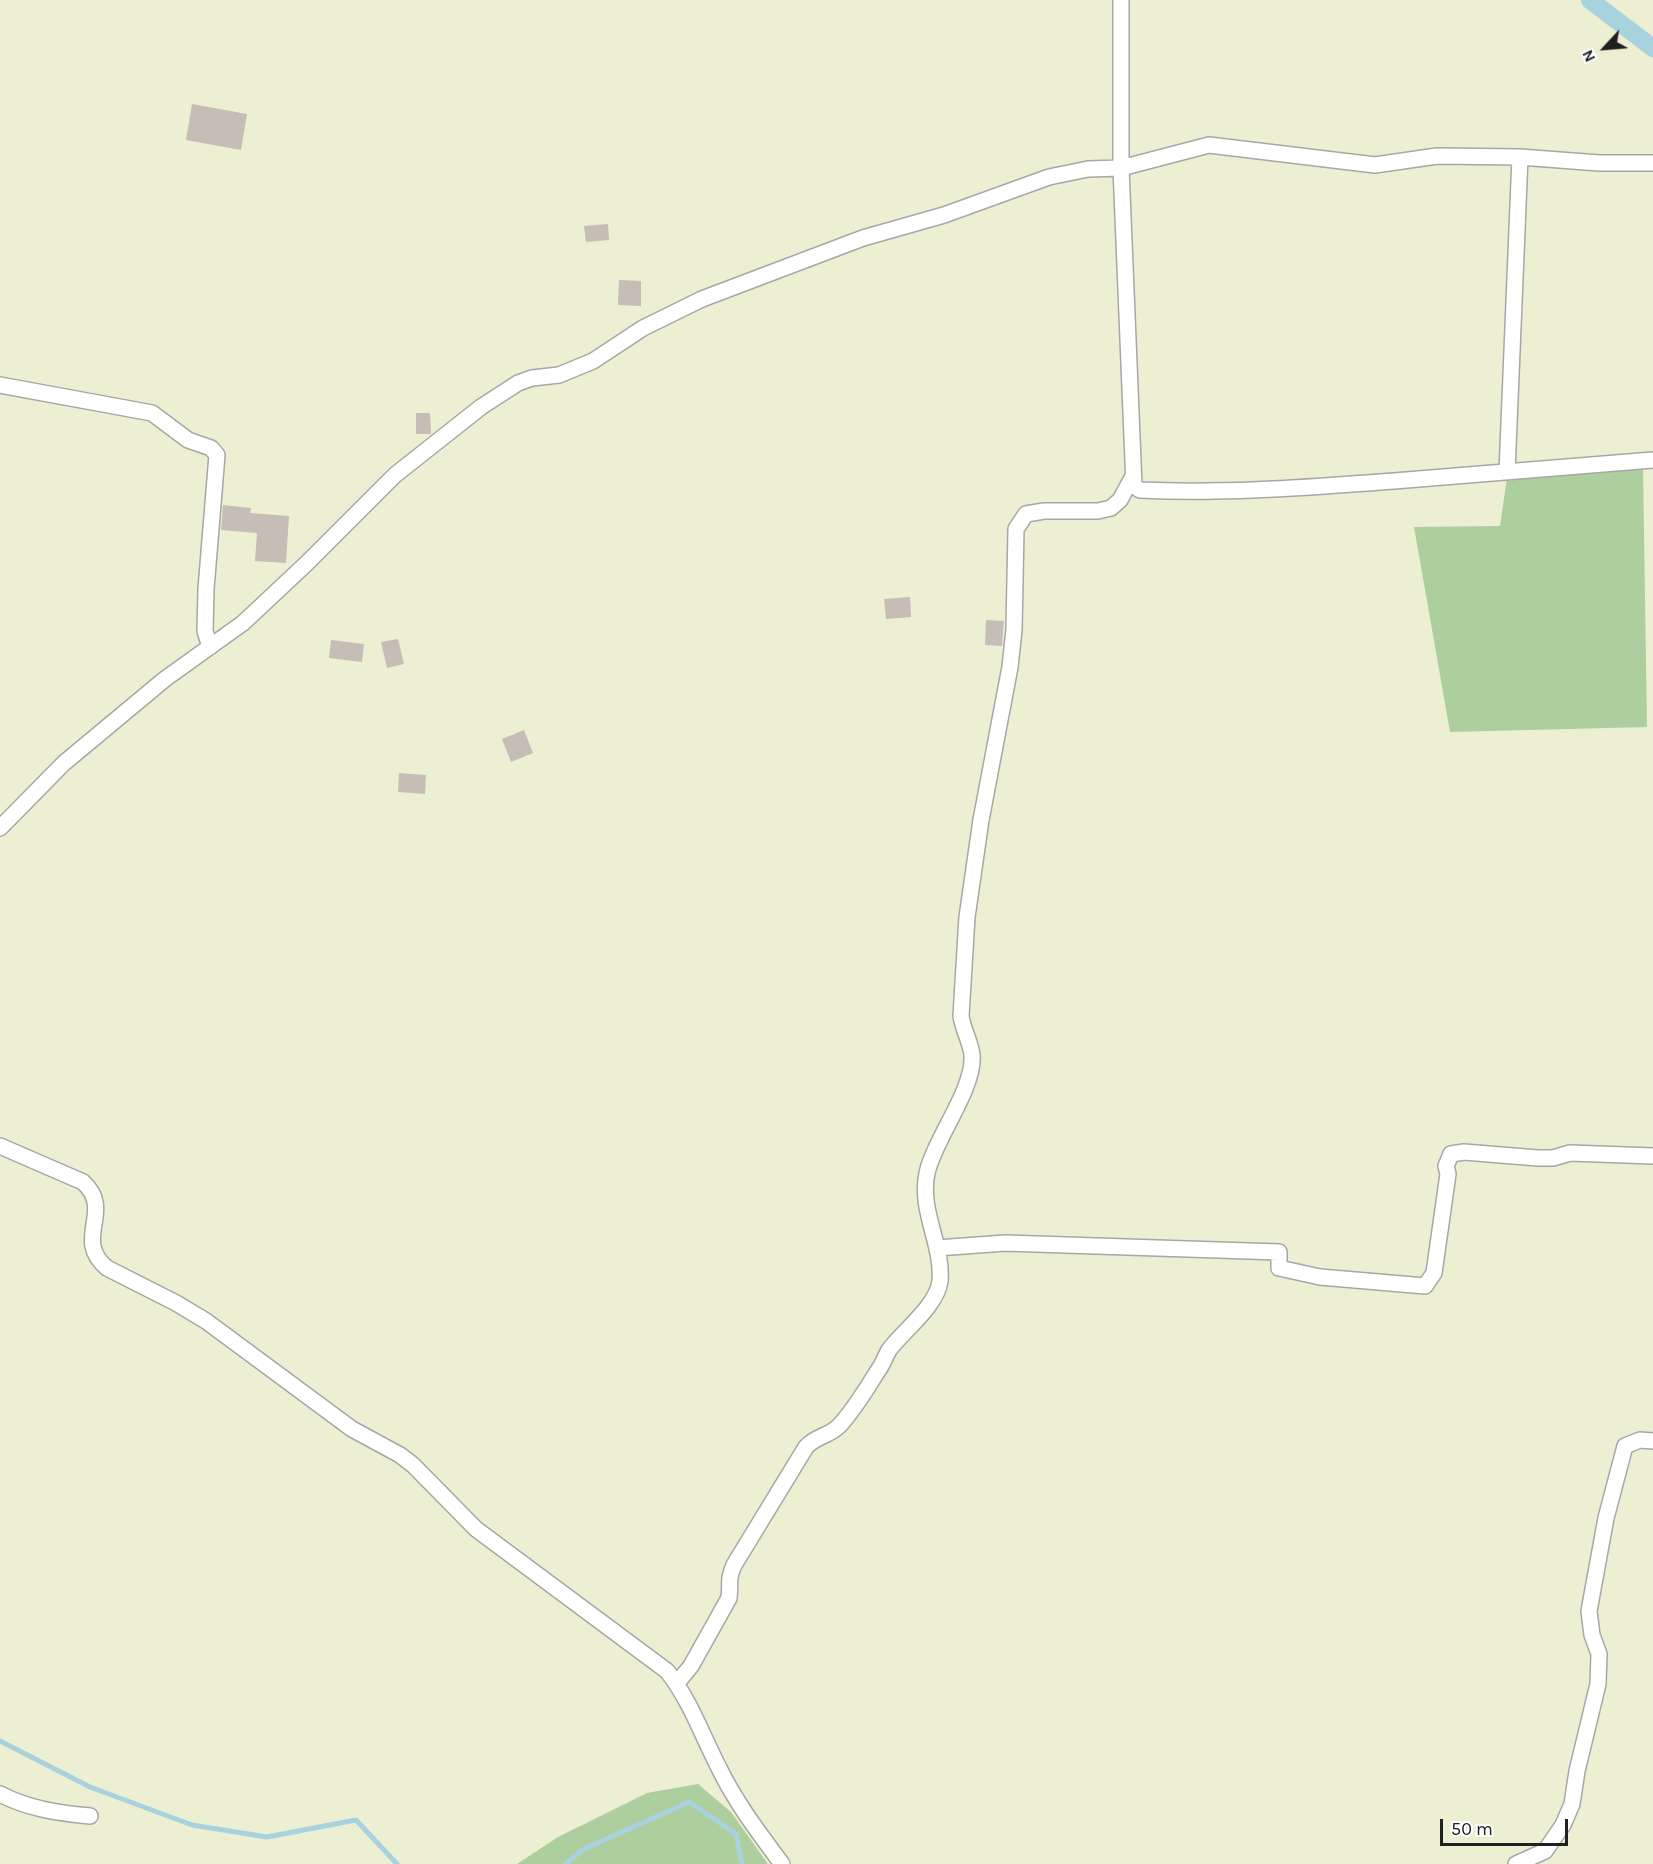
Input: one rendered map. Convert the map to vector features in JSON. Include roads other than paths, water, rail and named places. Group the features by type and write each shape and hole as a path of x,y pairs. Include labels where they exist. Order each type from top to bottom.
{"street":[{"path":"1121,0 1121,168 1134,486 1140,490 1187,492 1323,486 1653,460"},
{"path":"0,828 64,763 165,679 243,623 395,475 481,407 518,383 532,378 559,375 593,361 643,328 702,299 863,238 944,215 1049,177 1088,169 1121,168 1209,145 1375,165 1437,156 1653,163"},
{"path":"1507,472 1520,157"},
{"path":"0,385 152,413 188,440 211,448 218,455 206,589 205,631 210,647"},
{"path":"677,1683 691,1666 729,1598 728,1577 734,1565 806,1447 813,1439 831,1433 847,1416 889,1350 923,1313 940,1280 938,1248 926,1210 924,1188 927,1171 963,1090 971,1064 972,1054 963,1029 962,1016 967,917 981,820 1010,667 1014,630 1016,529 1026,514 1044,511 1098,511 1111,508 1120,500 1132,478"},
{"path":"0,1146 83,1182 87,1186 96,1204 92,1250 101,1264 206,1321 352,1429 400,1455 413,1465 476,1529 667,1671 686,1698 719,1769 734,1795 782,1864"},
{"path":"938,1248 1005,1243 1279,1252 1279,1268 1320,1277 1425,1286 1434,1273 1448,1174 1446,1166 1451,1154 1464,1152 1545,1158 1570,1153 1653,1156"},
{"path":"1516,1864 1545,1851 1563,1825 1572,1804 1577,1771 1598,1684 1599,1653 1592,1635 1588,1611 1606,1518 1625,1446 1640,1440 1653,1442"},
{"path":"0,1794 19,1804 54,1812 90,1816"}],"waterway":[{"path":"1590,0 1653,48"},
{"path":"0,1741 90,1787 192,1825 267,1837 356,1820 397,1864"},
{"path":"565,1864 584,1849 689,1802 736,1834 742,1864"}]}
